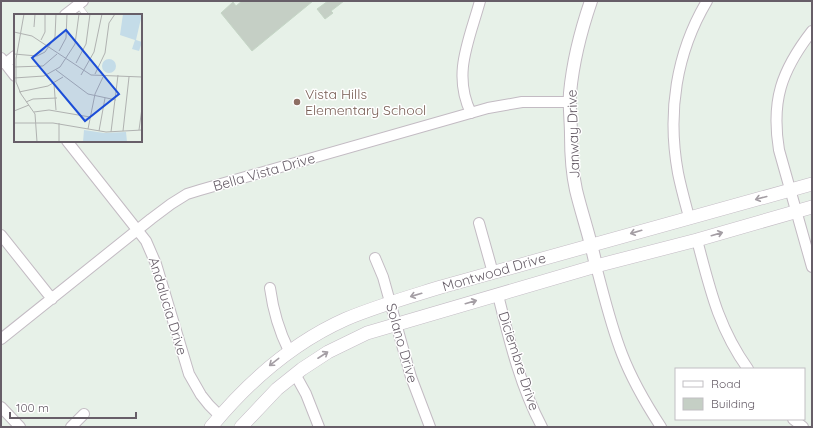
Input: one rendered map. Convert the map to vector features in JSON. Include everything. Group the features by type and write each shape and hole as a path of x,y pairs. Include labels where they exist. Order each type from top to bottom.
{"main road":[{"name":"Montwood Drive","path":"211,427 269,366 312,336 344,320 391,302 592,244 812,184"},
{"name":"Montwood Drive","path":"241,427 277,389 296,374 328,352 367,333 396,323 596,266 697,240 812,207"}],"street":[{"path":"471,114 464,94 462,72 463,60 480,1"},
{"name":"Janway Drive","path":"591,1 575,58 570,102 572,159 576,188 586,229 592,244 596,266"},
{"path":"689,217 677,168 673,134 673,112 678,73 684,52 697,18 707,1"},
{"path":"66,14 80,3"},
{"path":"812,31 801,45 782,82 777,106 776,131 779,150 812,267"},
{"path":"14,56 3,61 14,75"},
{"name":"Bella Vista Drive","path":"1,339 171,204 188,194 488,108 522,102 570,102"},
{"name":"Andalucia Drive","path":"68,142 146,241 156,264 182,352 194,384 209,406 220,416"},
{"path":"479,223 493,273"},
{"path":"1,235 52,299"},
{"path":"697,240 711,295 720,319 729,339 747,368"},
{"name":"Solano Drive","path":"375,258 391,302 411,377 430,427"},
{"path":"596,266 613,330 622,354 633,378 661,427"},
{"path":"270,288 278,323 289,351"},
{"name":"Diciembre Drive","path":"498,295 513,352 536,415 542,427"},
{"path":"296,374 306,394 319,427"},
{"path":"1,407 20,427"},
{"path":"71,427 84,414"},
{"path":"794,420 803,427"}],"lane":[{"path":"80,3 86,14"}],"building":[{"path":"242,1 313,1 252,51 221,13 233,2 236,6"},
{"path":"328,1 344,1 331,11 333,13 325,19 317,9"}],"place":[{"name":"Vista Hills Elementary School","path":"297,102"}]}
